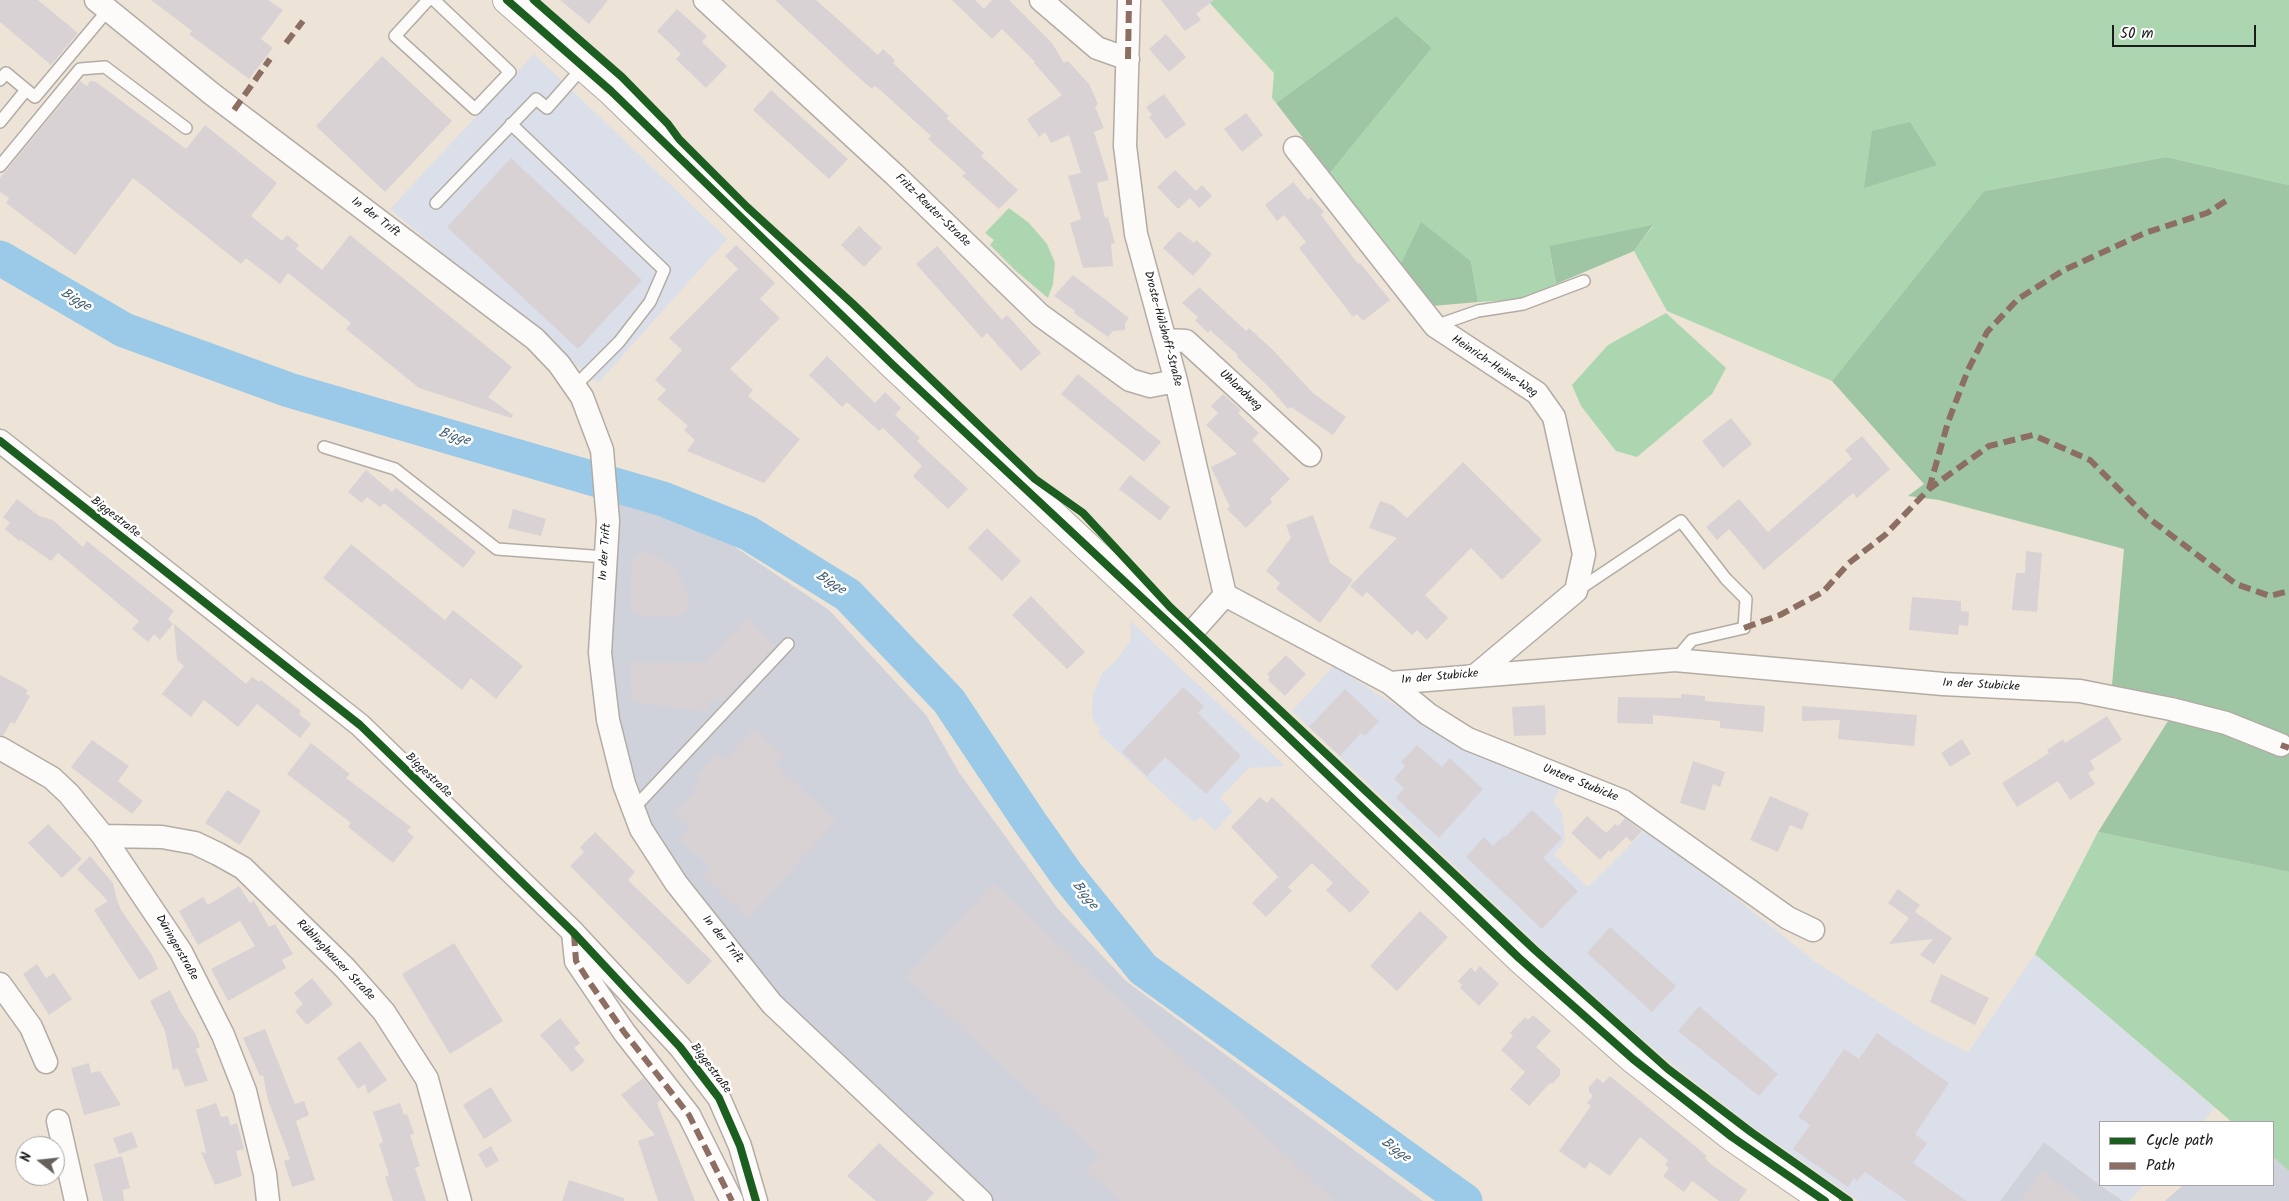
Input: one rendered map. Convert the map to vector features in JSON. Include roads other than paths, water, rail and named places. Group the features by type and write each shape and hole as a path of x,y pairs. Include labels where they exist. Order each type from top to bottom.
{"main road":[{"path":"507,0 585,66 892,364 1186,640 1519,958 1633,1059 1732,1137 1825,1201"}],"street":[{"name":"Fritz-Reuter-Straße","path":"705,0 896,176 1040,315 1130,380 1150,386 1176,381"},
{"path":"1041,0 1097,48 1128,59"},
{"name":"Droste-Hülshoff-Straße","path":"1129,0 1125,146 1136,234 1166,340 1225,595"},
{"name":"In der Trift","path":"102,5 212,94 536,340 559,364 582,397 602,450 608,521 600,653 608,720 624,784 641,830 676,883 772,1004 982,1201"},
{"name":"Heinrich-Heine-Weg","path":"1295,148 1434,326 1537,394 1554,417 1584,554 1576,591"},
{"name":"Uhlandweg","path":"1166,340 1186,341 1310,455"},
{"name":"Biggestraße","path":"0,441 360,725 573,932 680,1048 719,1098 740,1146 756,1201"},
{"path":"1476,674 1576,591"},
{"path":"1186,640 1225,595"},
{"name":"In der Stubicke","path":"1225,595 1390,683 1476,674 1675,660 1942,684 2080,692 2171,709 2226,723 2281,745"},
{"name":"Untere Stubicke","path":"1390,683 1428,714 1468,740 1623,801 1788,918 1813,930"},
{"name":"Düringerstraße","path":"0,748 52,778 69,794 104,836 181,952 223,1035 246,1091 265,1174 268,1201"},
{"name":"Rüblinghauser Straße","path":"104,836 162,837 194,843 218,854 243,868 345,968 384,1012 427,1078 460,1201"},
{"path":"573,932 576,961 624,1032 689,1115 732,1201"},
{"path":"0,984 31,1027 46,1062"},
{"path":"58,1121 76,1201"}],"lane":[{"path":"428,0 395,36 475,109 510,72 434,0"},
{"path":"0,80 6,72 35,97 102,5"},
{"path":"436,203 536,99 547,108 585,66"},
{"path":"0,166 80,69 105,67 186,128"},
{"path":"0,122 26,90"},
{"path":"511,124 664,270 650,302 618,342 574,387"},
{"path":"1434,326 1478,311 1523,304 1584,281"},
{"path":"324,447 395,469 498,549 606,557"},
{"path":"1576,591 1681,521 1726,579 1746,599 1744,628 1692,640 1675,660"},
{"path":"633,809 788,644"}],"waterway":[{"name":"Bigge","path":"0,258 124,330 289,390 663,499 748,533 848,595 949,701 1067,875 1143,969 1465,1201"}]}
